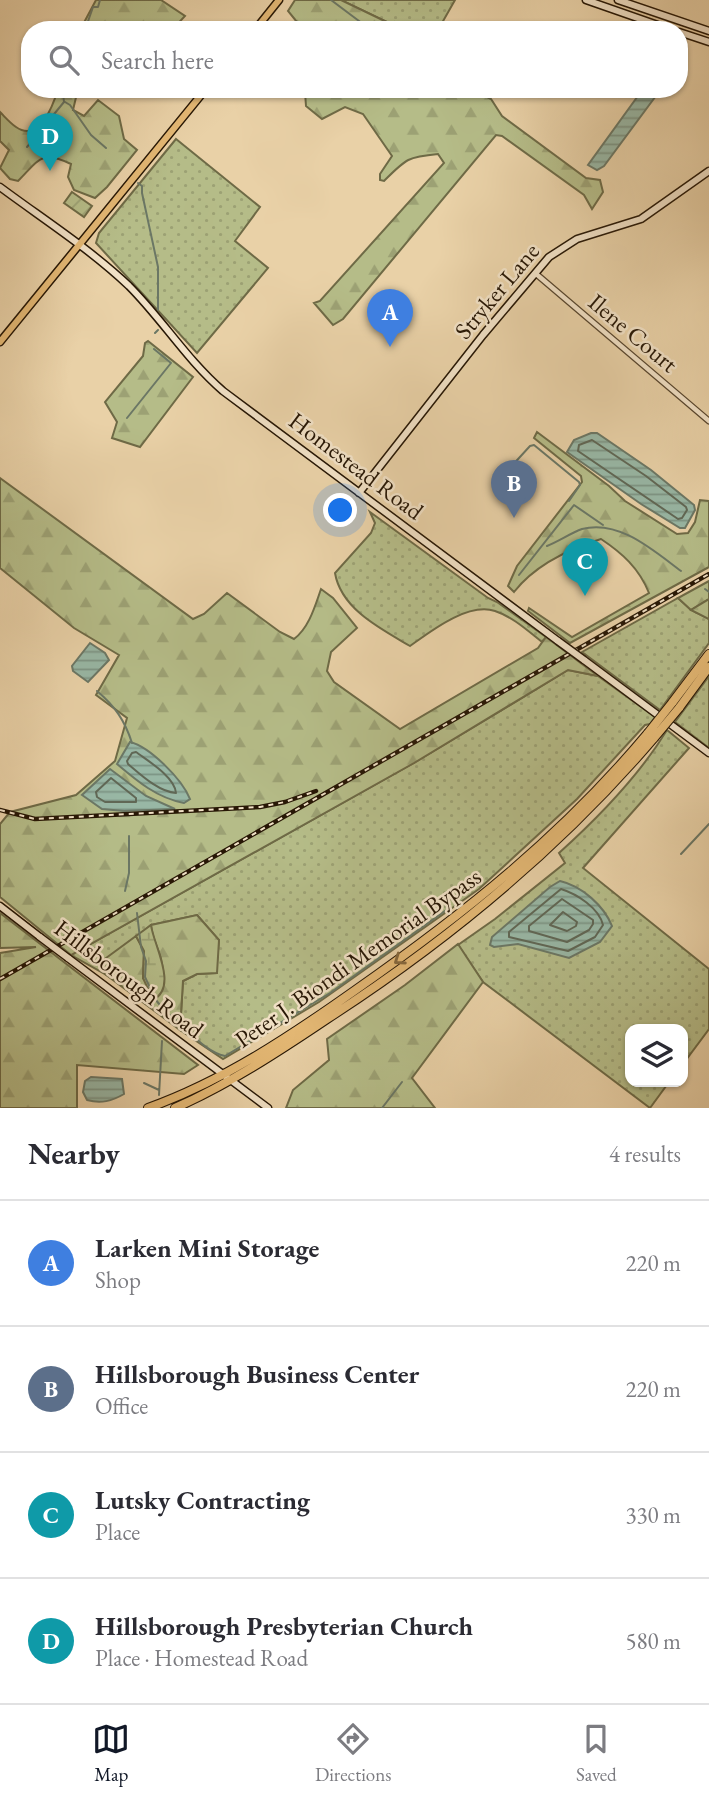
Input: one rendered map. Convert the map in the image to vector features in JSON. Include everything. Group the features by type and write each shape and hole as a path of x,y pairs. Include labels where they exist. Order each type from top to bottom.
{"highway":[{"name":"Peter J. Biondi Memorial Bypass","path":"676,705 709,654"},
{"name":"Peter J. Biondi Memorial Bypass","path":"175,1108 229,1078 393,975 503,890 583,816 709,667"},
{"name":"Peter J. Biondi Memorial Bypass","path":"148,1108 229,1078"}],"main road":[{"path":"262,21 279,0"},
{"path":"0,342 199,98"}],"street":[{"path":"586,0 646,21"},
{"path":"618,0 678,21"},
{"path":"688,25 709,32"},
{"path":"688,35 709,42"},
{"name":"Stryker Lane","path":"359,493 483,335 549,257 566,244 586,235 641,219 709,171"},
{"name":"Homestead Road","path":"0,187 79,245 128,286 215,384 709,753"},
{"name":"Ilene Court","path":"534,273 709,421"},
{"name":"Hillsborough Road","path":"0,906 268,1108"}],"green space":[{"path":"96,0 161,0 185,16 180,21 85,21"},
{"path":"295,0 341,0 385,21 296,21 288,11"},
{"path":"341,0 455,0 443,21 385,21"},
{"path":"55,98 76,98 73,110 84,116 98,100 119,116 124,139 137,150 95,198 74,190 68,177 71,164 53,157 36,162 18,181 10,179 0,168 9,150 0,141 0,112 16,127 24,131 32,130 44,120"},
{"path":"305,98 489,98 502,116 586,178 600,180 603,192 592,209 584,195 502,136 496,135 343,319 333,325 314,303 320,301 444,163 438,154 420,156 403,164 384,181 380,180 380,174 392,156 363,114 345,107 322,119 306,106"},
{"path":"176,139 260,207 235,241 268,268 197,353 96,243 99,233"},
{"path":"72,192 92,206 84,217 64,203"},
{"path":"148,341 193,377 140,447 112,438 117,422 105,402 143,356 145,343"},
{"path":"537,432 625,501 677,534 688,533 695,522 700,500 709,501 709,567 570,643 528,611 529,608 572,637 649,593 629,562 601,539 553,559 522,582 514,592 508,586 517,566 582,482 581,476 534,438"},
{"path":"0,478 193,619 204,614 227,593 280,632 294,639 308,623 321,589 333,598 357,628 331,652 327,671 334,682 400,729 538,648 546,637 598,676 568,670 414,763 71,955 0,897 0,824 10,812 76,795 115,761 127,718 96,695 119,655 74,628 0,568"},
{"path":"370,512 546,637 542,642 508,617 484,609 450,620 410,646 375,625 345,597 335,573 371,533 375,523"},
{"path":"709,581 709,599 691,610 678,598"},
{"path":"678,598 691,610 709,619 709,643 660,710 582,652"},
{"path":"709,599 709,619 691,610"},
{"path":"568,670 598,676 655,717 577,799 479,889 319,1002 223,1059 180,1030 183,981 197,974 216,973 219,940 197,915 151,925 101,967 105,974 71,955 414,763"},
{"path":"709,676 709,748 675,722"},
{"path":"667,730 689,748 583,868 709,969 709,1029 688,1057 688,1024 625,1024 625,1087 665,1087 650,1108 483,982 458,945 565,863 559,853 618,795"},
{"path":"0,913 198,1065 184,1074 77,1065 77,1108 0,1108 0,953 36,947 0,948"},
{"path":"197,915 219,940 217,973 197,974 183,981 180,1030 105,974 101,967 102,961 136,936 144,951 143,978 163,975 151,925"},
{"path":"151,925 164,976 160,994 153,1000 143,978 144,951 136,936"},
{"path":"458,944 483,982 412,1078 435,1108 286,1108 293,1090 329,1060 327,1039"}],"water":[{"path":"636,98 654,98 604,166 597,170 588,165"},
{"path":"597,433 651,470 694,505 695,510 685,528 680,528 641,504 567,452 574,440"},
{"path":"90,643 105,653 109,660 88,682 73,671 72,666"},
{"path":"130,742 147,750 164,765 180,782 190,799 184,803 156,793 117,764"},
{"path":"110,769 146,796 175,809 102,809 82,795"},
{"path":"560,881 584,892 604,911 612,926 600,942 569,958 518,944 494,947 490,945 492,937"},
{"path":"91,1077 122,1079 124,1094 106,1101 87,1100 83,1092 85,1081"}],"waterway":[{"path":"88,21 93,7 98,7 100,0"},
{"path":"331,0 359,21"},
{"path":"27,147 64,102 64,98"},
{"path":"65,102 91,135 106,148"},
{"path":"138,183 142,186 158,267 158,310"},
{"path":"155,333 158,330"},
{"path":"127,418 171,363 154,349"},
{"path":"498,481 530,446 534,445 579,482 580,485 569,501"},
{"path":"496,472 504,474"},
{"path":"519,575 574,505 603,525"},
{"path":"547,546 582,529 609,529 648,546 681,571"},
{"path":"705,589 709,592"},
{"path":"97,691 119,714 132,743"},
{"path":"681,854 709,824"},
{"path":"125,891 129,873 129,836"},
{"path":"161,1010 207,1048 225,1056 330,993 449,908"},
{"path":"137,913 141,947 146,961 145,977 160,1005 162,1015"},
{"path":"159,1095 162,1041"},
{"path":"382,1108 402,1082"},
{"path":"144,1083 159,1090"}],"railway":[{"path":"0,979 709,574"},
{"path":"0,810 35,819 260,807 316,791"}],"place":[{"name":"Hillsborough Presbyterian Church","path":"50,171"},
{"name":"Larken Mini Storage","path":"390,347"},
{"name":"Hillsborough Business Center","path":"514,518"},
{"name":"Lutsky Contracting","path":"585,596"}]}
